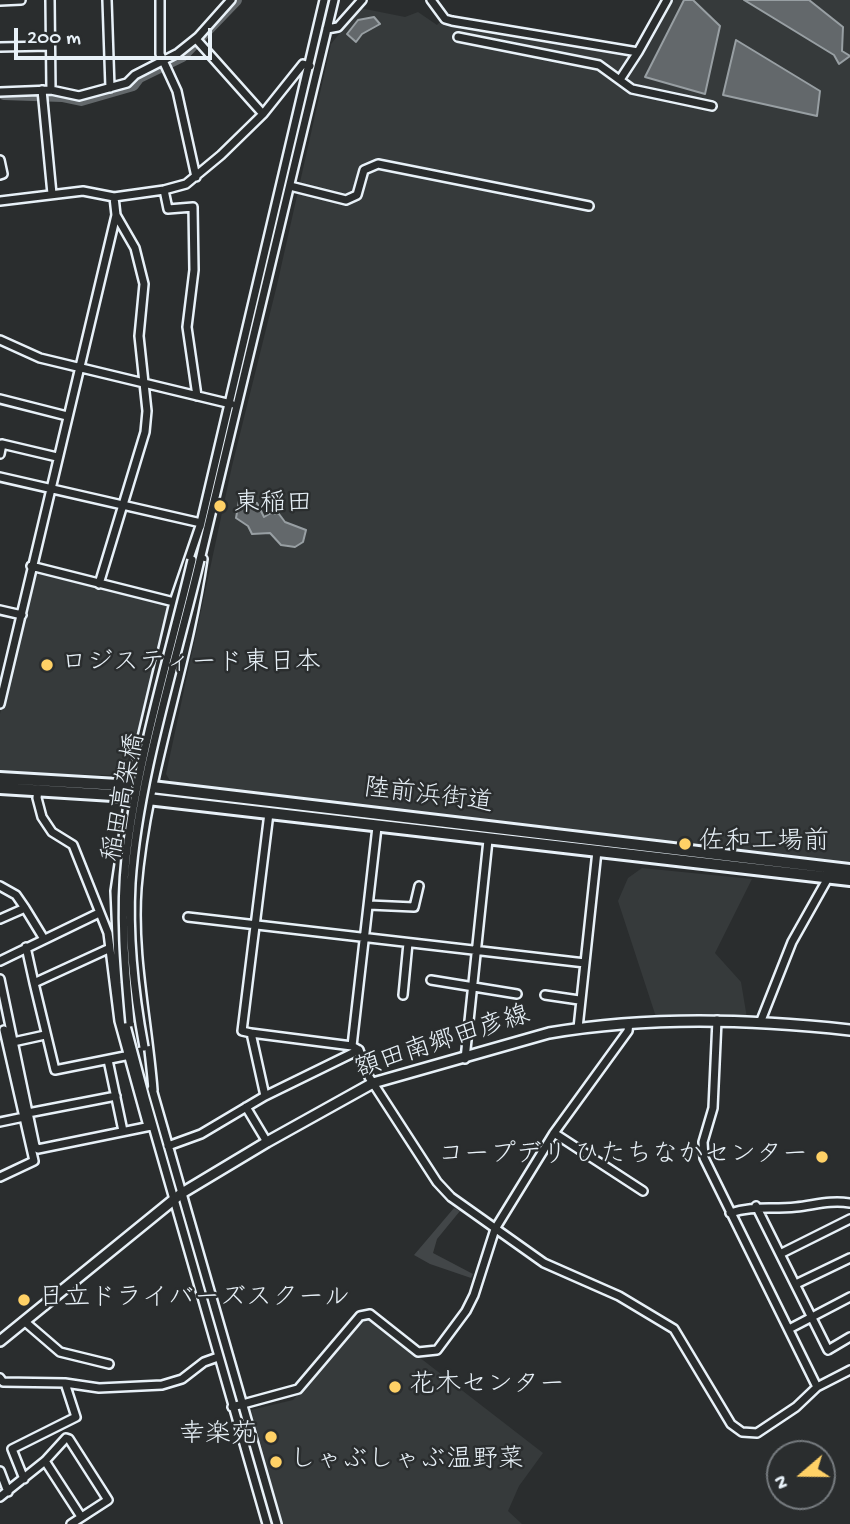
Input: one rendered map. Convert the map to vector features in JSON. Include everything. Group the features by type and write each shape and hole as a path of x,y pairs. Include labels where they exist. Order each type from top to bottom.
{"highway":[{"name":"陸前浜街道","path":"0,778 131,784 850,870"},
{"name":"陸前浜街道","path":"0,788 150,799 850,880"}],"main road":[{"name":"額田南郷田彦線","path":"1,1338 182,1193 373,1083 549,1033 578,1028 717,1020 850,1030"}],"street":[{"path":"0,1 22,0"},
{"path":"50,0 51,90"},
{"path":"107,0 110,88"},
{"path":"160,0 162,62 177,91 195,177"},
{"path":"0,92 51,90 79,96 127,83 135,75 162,62 196,39 231,0"},
{"path":"277,1524 153,1090 136,926 137,889 152,787 199,586 205,524 228,404 324,0"},
{"path":"196,560 238,407 334,0"},
{"path":"327,29 338,27 362,0"},
{"path":"431,0 445,19 452,22 638,52"},
{"path":"621,78 667,0"},
{"path":"458,37 599,65 621,78 632,89 712,106"},
{"path":"196,39 263,114"},
{"path":"0,47 50,46"},
{"path":"0,202 83,191 114,197 164,190 195,177 263,114 303,64 310,66"},
{"path":"42,90 52,194"},
{"path":"0,160 3,174 0,175"},
{"path":"290,186 346,200 358,195 364,170 378,164 589,206"},
{"path":"164,190 168,209 193,207 194,270 187,327 197,396"},
{"path":"0,704 116,215 114,197"},
{"path":"99,584 145,432 139,336 144,296 141,264 116,215"},
{"path":"0,340 40,358 238,407"},
{"path":"0,399 67,416"},
{"path":"0,454 2,444 57,457"},
{"path":"0,477 205,524"},
{"path":"205,524 174,602 131,784 115,891 118,983 132,1054 151,1126 267,1524"},
{"name":"稲田高架橋","path":"132,1054 123,928 126,858 134,807 196,560"},
{"name":"稲田高架橋","path":"153,1090 144,1047 132,955 131,884 141,808 196,560"},
{"path":"31,566 174,602"},
{"path":"0,610 22,615"},
{"path":"38,789 37,798 42,817 52,832 73,845 107,933 119,1021 132,1054"},
{"path":"269,813 242,1031 355,1048"},
{"path":"377,827 355,1048 373,1083 438,1182 451,1197 544,1263 620,1296 674,1329 731,1424 743,1432 757,1433 796,1407 817,1387 850,1370"},
{"path":"465,1059 470,987 488,840"},
{"path":"578,1028 597,851"},
{"path":"760,1023 792,942 828,878"},
{"path":"0,886 16,895 44,939"},
{"path":"369,905 414,907 419,886"},
{"path":"0,919 25,908"},
{"path":"0,961 99,913"},
{"path":"188,917 585,963"},
{"path":"402,995 408,943"},
{"path":"26,947 55,1070 132,1054"},
{"path":"34,983 108,949"},
{"path":"0,979 5,1030 26,1115 38,1149 151,1126"},
{"path":"431,980 517,994"},
{"path":"545,995 579,1000"},
{"path":"717,1020 713,1108 703,1151 730,1213 817,1387"},
{"path":"232,1407 298,1389 360,1316 370,1314 418,1352 437,1350 466,1311 474,1295 495,1229 554,1133 628,1031 629,1023"},
{"path":"0,1177 34,1161 13,1042 5,1030"},
{"path":"251,1033 265,1096"},
{"path":"13,1042 45,1035"},
{"path":"168,1146 201,1134 355,1048"},
{"path":"108,1060 124,1131"},
{"path":"0,1122 116,1096"},
{"path":"246,1107 267,1142"},
{"path":"554,1133 643,1191"},
{"path":"730,1213 756,1206 796,1207 818,1201 850,1203"},
{"path":"756,1206 828,1350 850,1337"},
{"path":"780,1254 850,1219"},
{"path":"796,1284 850,1258"},
{"path":"789,1329 850,1297"},
{"path":"24,1321 60,1352 109,1364"},
{"path":"0,1378 3,1382 65,1383 99,1388 162,1385 182,1379 204,1363 218,1357"},
{"path":"24,1479 12,1449 75,1418 65,1383"},
{"path":"0,1497 46,1461 66,1438 69,1439 108,1500 80,1515 71,1524"},
{"path":"46,1461 80,1515"},
{"path":"0,1471 8,1492"}],"shaded area":[{"path":"670,0 850,0 850,863 172,784 166,774 232,466 277,285 331,44 360,8 405,17 418,12 437,25 441,21 638,56"},
{"path":"684,0 693,0 720,26 705,94 645,77"},
{"path":"744,0 809,0 843,27 842,51 850,56 839,64 834,55"},
{"path":"374,17 380,24 362,34 356,42 347,34 358,20"},
{"path":"736,40 820,91 817,116 723,95"},
{"path":"239,501 257,503 264,517 271,513 279,514 285,522 306,530 303,542 295,547 281,545 270,533 252,534 248,526 236,518"},
{"name":"ロジスティード東日本","path":"34,573 169,605 134,744 126,765 119,772 109,775 0,773 0,714"},
{"path":"642,868 752,879 715,953 741,982 747,1018 656,1017 618,901 628,878"},
{"path":"454,1208 460,1211 437,1239 433,1253 473,1274 471,1278 430,1264 414,1255"},
{"path":"366,1316 543,1453 519,1486 508,1511 522,1524 283,1524 251,1410 293,1400"}],"waterway":[{"path":"4,94 62,96 81,100 133,85 139,77 182,56 236,0"}],"place":[{"name":"東稲田","path":"220,506"},
{"name":"ロジスティード東日本","path":"47,665"},
{"name":"佐和工場前","path":"685,844"},
{"name":"コープデリ ひたちなかセンター","path":"822,1157"},
{"name":"日立ドライバーズスクール","path":"24,1300"},
{"name":"花木センター","path":"395,1387"},
{"name":"幸楽苑","path":"271,1437"},
{"name":"しゃぶしゃぶ温野菜","path":"276,1462"}]}
